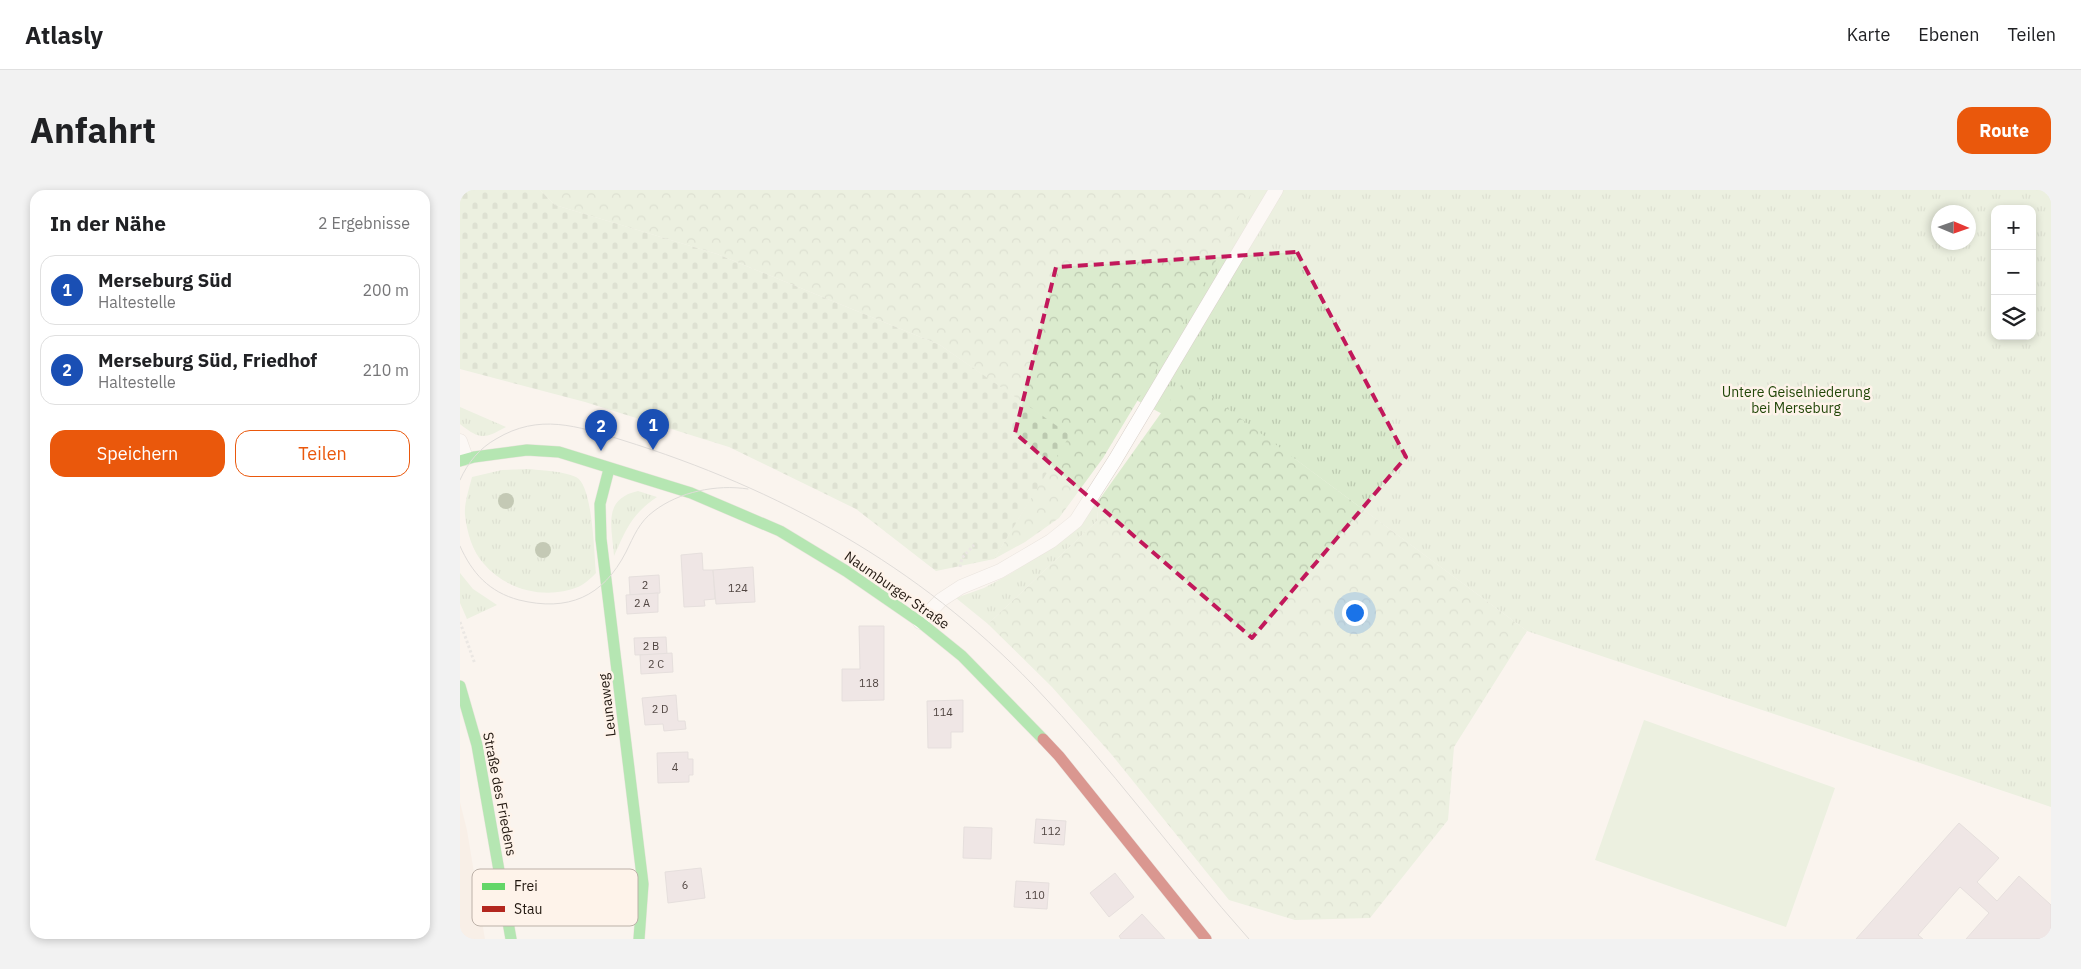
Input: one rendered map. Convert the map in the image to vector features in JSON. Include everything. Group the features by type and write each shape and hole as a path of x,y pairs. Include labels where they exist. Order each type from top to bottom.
{"street":[{"name":"Naumburger Straße","path":"463,460 527,450 559,452 691,494 780,531 846,571 920,622 962,656 1019,713 1059,756 1206,939"},
{"name":"Leunaweg","path":"609,469 600,504 601,539 642,884 639,939"},
{"name":"Straße des Friedens","path":"460,686 477,744 499,869"},
{"name":"Straße des Friedens","path":"509,926 511,939"}],"lane":[{"path":"920,622 940,600 961,587 1000,571 1051,541 1076,521 1115,460 1276,190"},
{"path":"460,441 463,460"}],"highlighted area":[{"path":"1297,252 1406,457 1252,638 1015,433 1056,267"}],"shaded area":[{"path":"460,802 473,869 472,926 483,926 485,939 460,939"}],"green space":[{"path":"460,190 540,190 555,205 717,254 940,345 1070,435 994,559 936,571 856,509 729,447 585,402 460,369"},
{"path":"540,190 1253,190 1177,335 1103,458 1059,518 1025,542 994,559 1069,435 940,345 717,254 555,205"},
{"name":"Untere Geiselniederung bei Merseburg","path":"1244,190 2051,190 2051,807 1527,631 1295,459 1183,425 1108,385"},
{"path":"1186,378 1527,631 1454,747 1448,820 1370,918 1295,920 1229,900 1112,755 1052,687 988,624 1097,521 1099,500"},
{"path":"460,407 506,427 487,436 473,433 460,424"},
{"path":"530,469 571,475 582,483 592,521 596,573 578,587 553,593 527,590 515,586 493,573 480,559 473,547 465,515 472,477 502,470"},
{"path":"638,491 657,497 635,516 614,556 611,525 614,507 619,500"},
{"path":"1099,500 1097,521 988,624 956,598 984,588 1010,574 1076,530"},
{"path":"460,573 473,589 497,605 467,619 460,603"},
{"path":"1644,720 1835,788 1786,927 1595,860"}],"building":[{"path":"702,553 703,570 713,570 715,599 704,600 705,606 684,607 681,555"},
{"path":"753,567 755,602 716,604 713,570"},
{"path":"659,575 660,593 630,595 629,577"},
{"path":"658,593 658,612 627,614 626,595"},
{"path":"859,626 884,626 884,700 842,701 842,669 860,669"},
{"path":"666,637 667,654 635,655 634,638"},
{"path":"672,653 673,672 641,674 640,655"},
{"path":"676,695 678,721 685,721 686,729 664,731 663,724 645,725 642,698"},
{"path":"963,700 963,732 951,732 951,748 928,748 927,701"},
{"path":"688,752 688,759 693,759 693,775 689,775 689,782 658,783 657,753"},
{"path":"1036,819 1066,821 1064,845 1034,843"},
{"path":"1959,823 1999,858 1977,882 1997,901 2019,876 2051,905 2051,939 1966,939 1989,913 1960,887 1918,935 1923,939 1856,939"},
{"path":"964,827 992,828 991,859 963,858"},
{"path":"701,868 705,898 668,903 665,872"},
{"path":"1115,873 1134,897 1109,917 1090,893"},
{"path":"1016,881 1049,883 1047,909 1014,907"},
{"path":"1142,914 1165,939 1121,939 1119,936"}],"tram line":[{"path":"460,480 471,461 480,451 496,439 512,431 543,424 574,427 622,440 736,482 791,507 843,536 894,568 942,603 989,642 1033,685 1089,747 1249,939"},
{"path":"460,546 476,573 490,587 499,592 519,600 537,603 553,604 568,602 595,590 606,580 617,567 641,525 649,515 664,504 698,491 723,488 748,489"}],"traffic: fast":[{"path":"460,461 474,457 527,450 559,452 691,493 780,531 846,571 920,622 962,656 1043,739"},
{"path":"609,469 600,504 601,539 643,884 639,939"},
{"path":"460,686 477,745 499,869"},
{"path":"509,926 511,939"}],"traffic: jam":[{"path":"1043,739 1059,756 1206,939"}],"place":[{"name":"Merseburg Süd","path":"653,450"},
{"name":"Merseburg Süd, Friedhof","path":"601,451"}]}
